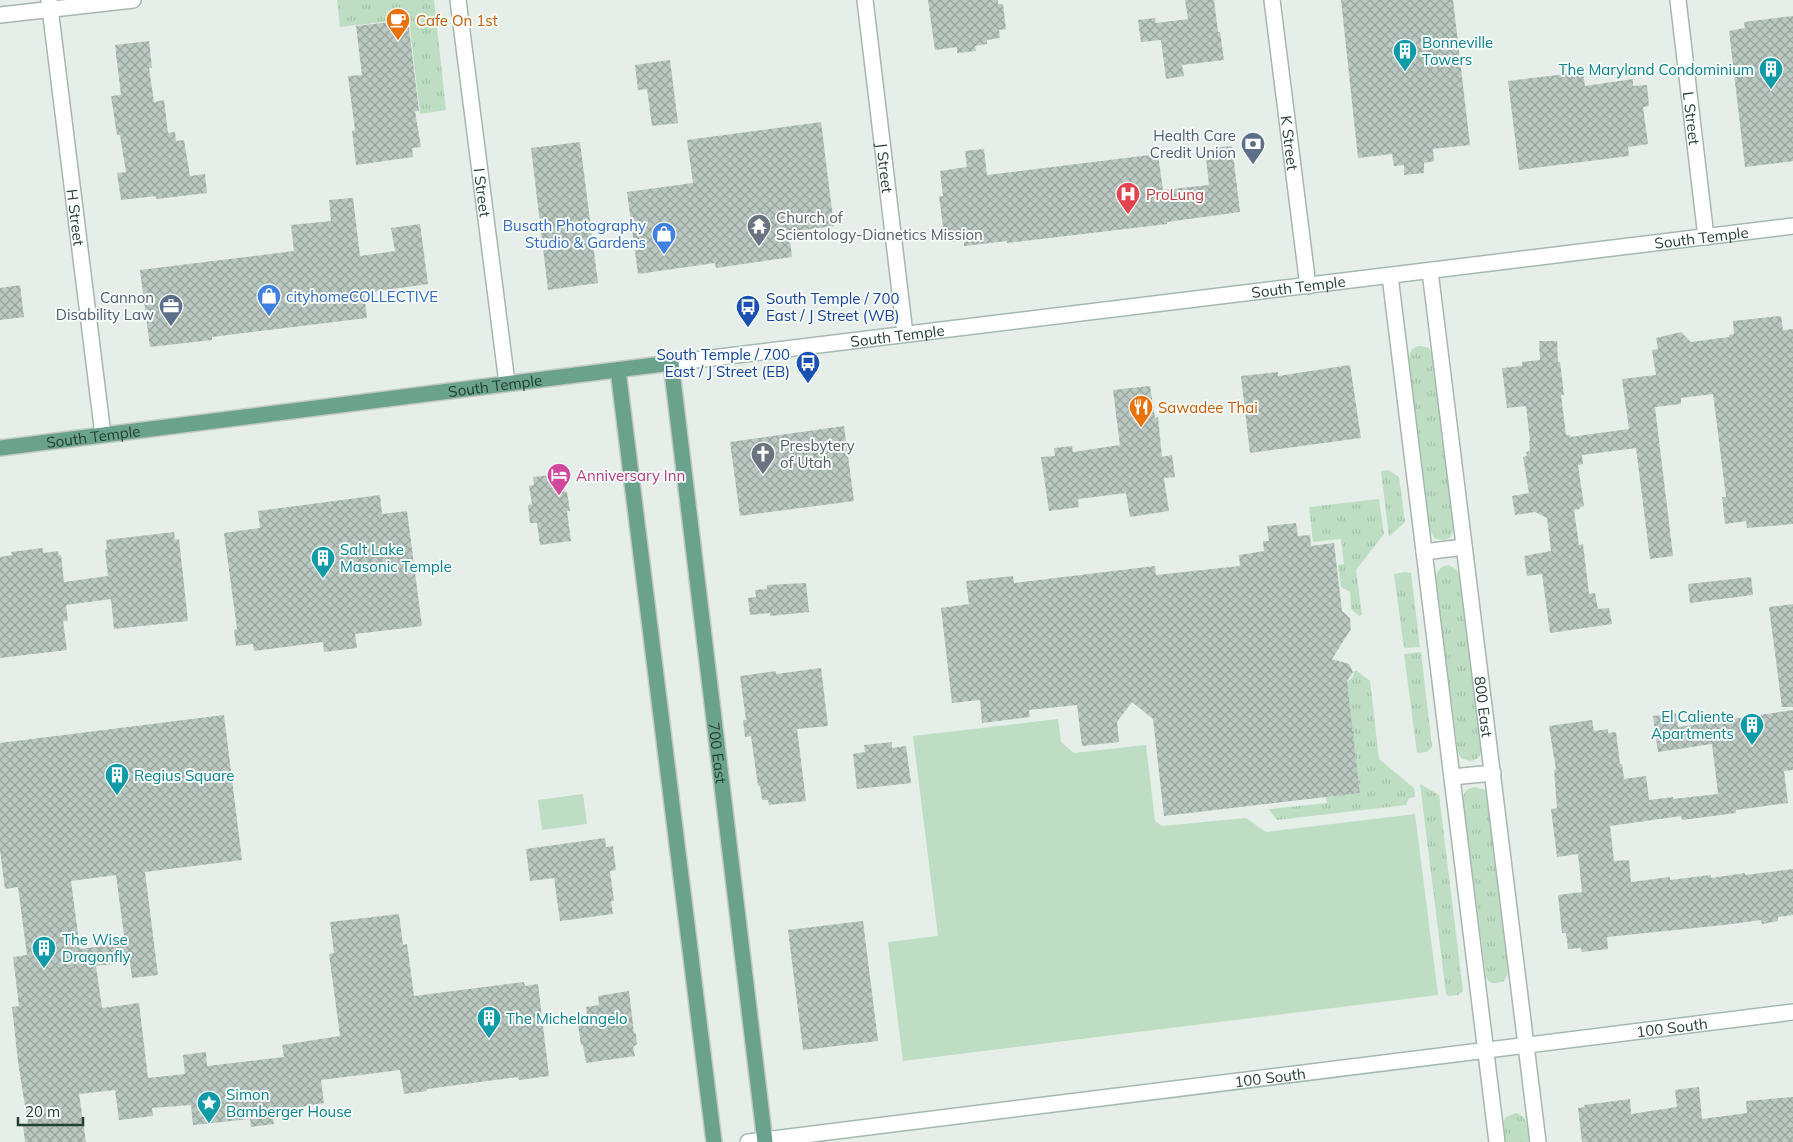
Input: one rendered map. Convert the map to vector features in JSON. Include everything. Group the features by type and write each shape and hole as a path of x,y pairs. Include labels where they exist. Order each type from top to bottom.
{"main road":[{"name":"South Temple","path":"0,448 671,363"},
{"name":"700 East","path":"671,363 765,1141"},
{"path":"618,370 714,1142"}],"street":[{"path":"0,15 50,5 133,0"},
{"name":"I Street","path":"458,0 507,383"},
{"name":"J Street","path":"865,0 905,334"},
{"name":"K Street","path":"1272,0 1308,286"},
{"name":"L Street","path":"1678,0 1706,237"},
{"name":"H Street","path":"50,5 103,435"},
{"name":"South Temple","path":"671,363 1793,226"},
{"name":"800 East","path":"1430,271 1538,1142"},
{"path":"1390,276 1497,1142"},
{"path":"1424,552 1464,547"},
{"path":"1452,776 1493,773"},
{"name":"100 South","path":"748,1142 1793,1012"}],"green space":[{"path":"337,0 434,0 446,110 420,114 409,19 340,27"},
{"path":"1418,346 1427,347 1433,353 1454,528 1450,538 1444,540 1435,539 1430,530 1409,360 1409,354"},
{"path":"1388,470 1399,477 1405,522 1389,537 1381,471"},
{"path":"1379,499 1384,534 1356,570 1362,615 1359,616 1351,609 1350,592 1341,587 1338,565 1344,564 1341,539 1313,542 1309,507"},
{"path":"1448,565 1456,569 1459,574 1481,749 1478,758 1470,761 1461,758 1458,752 1436,582 1437,572 1442,567"},
{"path":"1411,573 1420,647 1404,648 1394,574"},
{"path":"1421,652 1432,747 1427,752 1417,753 1404,654"},
{"path":"1354,671 1357,671 1370,681 1379,759 1414,788 1415,797 1409,798 1406,805 1277,820 1269,809 1327,803 1326,797 1360,793 1347,682 1353,677"},
{"path":"1058,719 1061,742 1074,753 1146,745 1155,821 1162,826 1246,818 1266,832 1415,814 1438,995 903,1061 888,942 938,936 913,736"},
{"path":"1420,784 1439,795 1463,991 1458,995 1448,996 1446,994"},
{"path":"1475,787 1485,790 1487,795 1508,973 1504,981 1496,983 1491,983 1486,977 1463,798 1467,790"},
{"path":"583,794 587,824 542,830 538,800"},
{"path":"1516,1113 1526,1121 1529,1142 1505,1142 1503,1122 1506,1117"}],"building":[{"path":"928,0 998,0 998,4 1003,4 1006,29 999,30 1000,38 987,40 987,44 975,46 976,51 957,53 957,47 935,50"},
{"path":"1185,0 1214,0 1224,60 1182,65 1184,76 1166,79 1161,40 1141,42 1138,20 1155,18 1156,23 1188,19"},
{"name":"Bonneville Towers","path":"1341,0 1453,0 1470,145 1433,149 1434,161 1424,163 1424,173 1404,175 1404,165 1394,166 1392,154 1358,158"},
{"name":"The Maryland Condominium","path":"1793,16 1793,161 1745,167 1729,31 1745,28 1744,22"},
{"path":"408,20 419,111 415,111 421,147 412,148 413,157 356,165 352,131 355,130 348,76 362,75 356,26"},
{"path":"149,41 152,68 149,68 154,102 164,100 168,133 175,132 176,141 184,140 190,176 205,174 207,193 156,199 156,196 121,200 117,173 126,172 120,135 117,135 111,96 121,95 115,45"},
{"path":"670,60 678,123 652,126 647,89 638,90 635,65"},
{"path":"1583,72 1585,86 1633,79 1633,86 1647,85 1649,106 1643,107 1648,144 1628,147 1629,156 1519,170 1508,81"},
{"path":"821,122 834,226 789,232 792,257 716,268 715,263 638,274 627,192 693,183 687,140"},
{"path":"580,142 598,283 548,290 531,148"},
{"path":"1232,146 1240,212 1167,222 1167,224 1007,243 1007,241 964,246 964,241 950,242 949,234 944,234 939,196 943,196 940,171 967,167 965,151 984,149 987,175 1158,154 1163,190 1209,185 1205,149"},
{"path":"353,198 360,256 395,251 391,228 420,224 428,284 364,293 367,318 212,337 212,340 150,347 140,270 294,251 291,225 331,221 329,200"},
{"path":"20,285 24,317 0,320 0,288"},
{"path":"1781,316 1783,330 1793,329 1793,524 1747,528 1746,521 1725,524 1722,497 1726,497 1713,394 1681,398 1681,404 1655,407 1673,556 1650,559 1636,448 1582,455 1583,464 1578,465 1584,506 1574,510 1579,545 1583,544 1589,594 1595,593 1598,609 1609,608 1612,624 1550,633 1542,574 1527,576 1524,556 1551,551 1547,518 1535,512 1515,515 1512,496 1529,493 1523,457 1527,456 1526,452 1530,451 1530,441 1526,406 1507,408 1502,368 1522,366 1522,362 1540,360 1539,341 1557,341 1558,362 1560,362 1564,395 1561,395 1566,435 1570,435 1570,437 1629,429 1622,379 1656,375 1652,350 1658,349 1656,338 1681,332 1691,342 1729,337 1729,335 1734,334 1733,321"},
{"path":"1350,365 1361,438 1250,453 1241,376 1278,372 1278,376"},
{"path":"1150,386 1155,418 1158,417 1162,457 1172,455 1175,477 1164,478 1169,511 1130,517 1126,493 1078,499 1079,507 1049,511 1041,457 1055,456 1054,448 1072,446 1073,452 1120,445 1113,390"},
{"path":"844,426 854,501 740,516 730,442"},
{"path":"559,474 561,489 564,488 565,492 567,492 570,511 567,511 571,541 540,545 537,523 530,523 528,505 532,504 529,486 534,485 533,477"},
{"name":"Salt Lake Masonic Temple","path":"380,495 382,514 407,511 422,626 355,634 357,648 324,652 323,642 254,651 253,644 236,646 234,630 237,629 224,533 260,528 258,511"},
{"path":"1296,523 1298,536 1310,535 1311,546 1334,543 1342,611 1350,618 1351,629 1332,659 1349,664 1353,672 1347,681 1360,793 1164,816 1153,719 1132,702 1117,722 1119,742 1082,746 1077,705 1029,710 1030,717 982,723 980,700 952,703 941,608 969,604 966,581 1013,576 1014,583 1155,566 1156,575 1240,566 1239,555 1264,551 1263,541 1269,541 1267,526"},
{"path":"174,532 175,540 179,539 188,621 114,629 111,599 66,605 68,621 63,621 67,650 0,658 0,557 12,555 11,552 43,548 43,553 58,551 59,556 61,555 64,582 108,576 105,550 107,549 106,540"},
{"path":"1751,577 1753,595 1690,603 1688,584"},
{"path":"806,583 809,612 770,616 770,613 750,615 748,598 756,597 755,590 767,589 767,585"},
{"path":"1793,604 1793,707 1782,707 1769,607"},
{"path":"821,668 828,726 797,729 806,801 769,805 768,800 762,800 760,786 758,786 751,736 745,737 743,720 746,720 740,676 776,671 776,674"},
{"path":"1793,710 1793,770 1784,771 1788,803 1736,810 1736,813 1682,820 1681,816 1610,826 1614,861 1629,860 1631,882 1670,877 1670,880 1711,875 1711,878 1793,869 1793,915 1778,917 1778,921 1762,924 1761,920 1607,937 1608,949 1582,952 1581,948 1568,949 1566,933 1562,933 1558,895 1582,892 1578,854 1557,857 1551,809 1557,808 1554,770 1556,770 1549,726 1592,720 1594,731 1608,729 1608,733 1616,732 1624,779 1646,776 1649,800 1673,797 1673,799 1718,794 1712,744 1658,752 1653,716 1676,713 1678,727"},
{"path":"224,715 242,860 145,872 158,975 132,978 130,962 96,966 102,1008 139,1003 148,1078 185,1074 183,1055 206,1052 207,1066 284,1057 282,1045 340,1036 329,954 334,953 330,922 399,914 403,945 407,944 414,996 524,982 525,986 538,984 549,1076 519,1080 518,1077 427,1089 427,1091 404,1094 400,1070 321,1080 324,1103 272,1112 274,1124 251,1127 250,1119 193,1125 191,1105 152,1108 153,1116 119,1120 115,1090 79,1094 86,1142 25,1142 23,1125 28,1124 18,1062 12,1007 19,1006 13,957 27,955 18,887 5,889 0,850 0,743","holes":["116,875 125,943 80,949 71,881"]},
{"path":"892,742 892,748 906,746 911,783 857,789 853,754 865,752 864,745"},
{"path":"605,838 606,847 613,846 616,870 610,871 614,901 611,901 613,914 560,921 554,878 530,881 526,849"},
{"path":"863,921 878,1041 803,1050 788,930"},
{"path":"629,991 637,1044 633,1047 635,1056 586,1063 578,1024 588,1023 586,1007 599,1005 598,996"},
{"path":"1699,1087 1702,1119 1747,1113 1746,1101 1793,1097 1793,1142 1582,1142 1578,1108 1585,1107 1584,1105 1630,1099 1631,1114 1677,1107 1675,1090"}],"place":[{"name":"Cafe On 1st","path":"398,41"},
{"name":"Bonneville Towers","path":"1405,72"},
{"name":"The Maryland Condominium","path":"1771,90"},
{"name":"Health Care Credit Union","path":"1253,165"},
{"name":"ProLung","path":"1128,215"},
{"name":"Church of Scientology-Dianetics Mission","path":"759,247"},
{"name":"Busath Photography Studio & Gardens","path":"664,255"},
{"name":"cityhomeCOLLECTIVE","path":"269,317"},
{"name":"Cannon Disability Law","path":"171,327"},
{"name":"South Temple / 700 East / J Street (WB)","path":"748,328"},
{"name":"South Temple / 700 East / J Street (EB)","path":"808,384"},
{"name":"Sawadee Thai","path":"1141,428"},
{"name":"Presbytery of Utah","path":"763,475"},
{"name":"Anniversary Inn","path":"559,496"},
{"name":"Salt Lake Masonic Temple","path":"323,579"},
{"name":"El Caliente Apartments","path":"1752,746"},
{"name":"Regius Square","path":"117,796"},
{"name":"The Wise Dragonfly","path":"44,969"},
{"name":"The Michelangelo","path":"489,1039"},
{"name":"Simon Bamberger House","path":"209,1124"}]}
